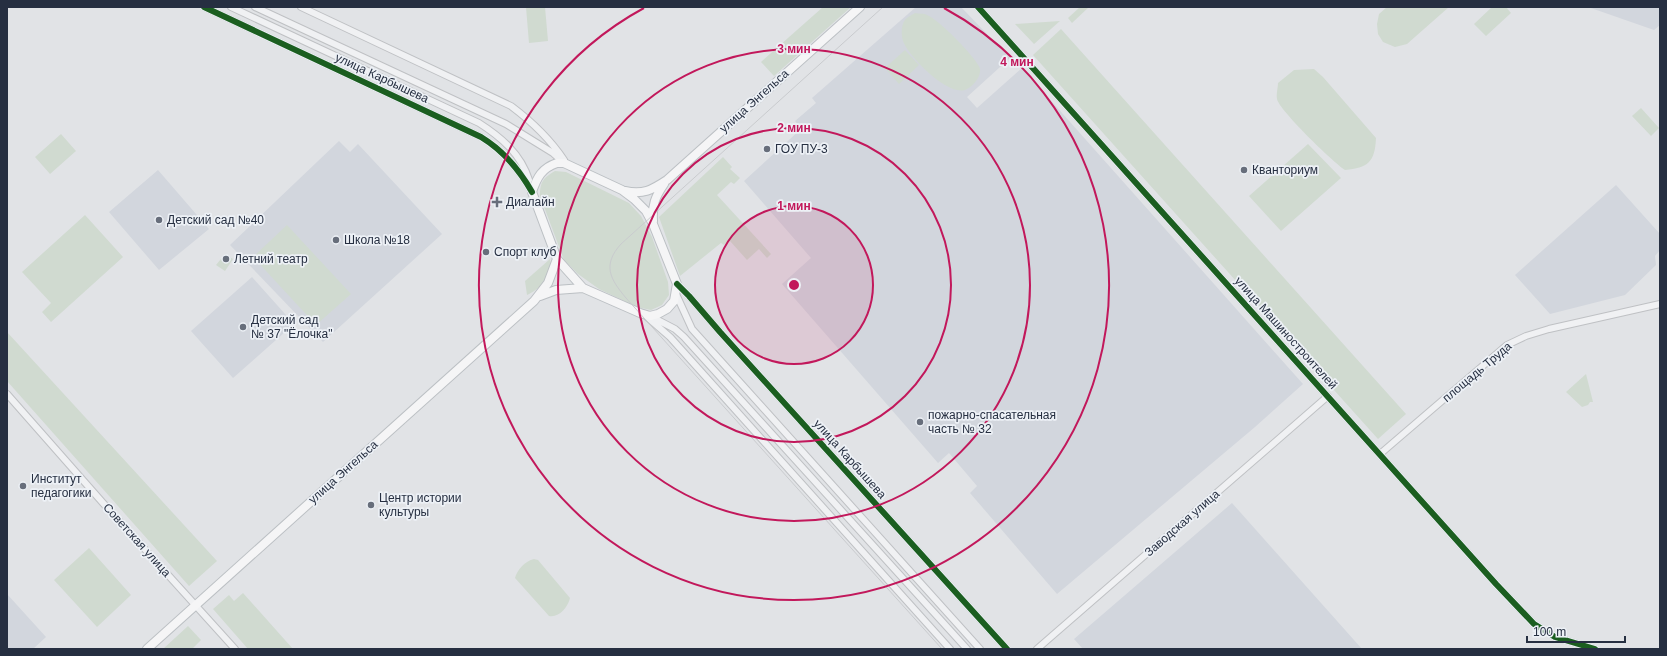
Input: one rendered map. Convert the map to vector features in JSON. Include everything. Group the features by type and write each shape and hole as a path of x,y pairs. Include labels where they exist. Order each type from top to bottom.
{"main road":[{"name":"улица Энгельса","path":"622,190 636,193 644,192 667,180 860,7"},
{"path":"532,192 540,173 549,166 566,164"},
{"name":"улица Карбышева","path":"532,192 557,259 583,288 634,312 647,315 658,314 667,309 674,301 677,284 653,224 646,211 622,190 566,164"},
{"name":"улица Энгельса","path":"653,224 654,202 656,196 667,180"},
{"name":"улица Энгельса","path":"147,649 540,296 551,278 557,259"},
{"name":"улица Энгельса","path":"540,296 556,290 583,288"}],"street":[{"name":"улица Карбышева","path":"204,7 481,137 495,145 508,157 522,174 532,192"},
{"name":"улица Карбышева","path":"231,7 479,122 498,135 513,150 526,170 532,192"},
{"name":"улица Карбышева","path":"255,7 506,124 554,153 566,164"},
{"path":"301,7 511,106 535,126 558,151 566,164"},
{"name":"улица Машиностроителей","path":"978,7 1534,624 1555,638 1595,649"},
{"name":"улица Карбышева","path":"677,284 1007,649"},
{"path":"676,294 692,329 980,649"},
{"name":"площадь Труда","path":"1380,454 1502,348 1515,340 1548,329 1660,304"},
{"name":"улица Карбышева","path":"647,315 670,337 950,649"},
{"name":"улица Карбышева","path":"647,315 675,330 684,337 967,649"},
{"name":"Советская улица","path":"7,394 235,649"},
{"name":"Заводская улица","path":"1037,649 1328,396"}],"shaded area":[{"path":"526,7 545,7 548,41 529,43"},
{"path":"823,7 851,7 774,76 761,62"},
{"path":"916,7 961,7 1010,58 967,97 977,108 1022,68 1303,384 1255,427 1057,594 970,493 977,486 949,453 938,463 782,284 811,258 744,181 801,129 795,121 816,103 812,98"},
{"path":"1080,7 1089,7 1072,23 1068,18"},
{"path":"1387,7 1449,7 1407,44 1395,47 1383,42 1378,34 1377,24 1379,14"},
{"path":"1492,7 1506,7 1511,13 1486,36 1474,24"},
{"path":"1588,7 1660,7 1660,25 1654,30"},
{"path":"915,13 926,14 940,24 972,56 980,69 980,72 976,81 969,88 960,90 951,88 941,82 930,74 906,48 902,36 903,25 908,17"},
{"path":"1060,21 1034,44 1015,24"},
{"path":"1061,29 1406,414 1378,439 1033,55"},
{"path":"905,50 919,65 899,84 885,68"},
{"path":"1314,69 1323,77 1376,138 1372,158 1369,162 1359,168 1345,170 1307,136 1287,114 1277,99 1278,83 1294,70"},
{"path":"1641,108 1659,128 1651,136 1632,116"},
{"path":"61,134 76,151 50,174 35,157"},
{"name":"Школа №18","path":"339,141 350,152 358,144 442,234 323,342 230,245"},
{"path":"1308,144 1341,178 1281,231 1249,196"},
{"path":"723,157 732,167 730,169 740,178 734,184 731,182 717,195 771,254 767,258 759,249 747,260 730,241 724,245 721,243 680,276 659,217"},
{"name":"Детский сад №40","path":"158,170 209,229 159,270 109,212"},
{"path":"555,171 566,172 629,203 641,216 652,237 668,282 669,295 662,305 651,310 637,307 599,289 578,274 564,260 540,196 543,181"},
{"path":"1616,185 1660,234 1660,250 1655,256 1656,265 1625,295 1550,314 1515,275"},
{"path":"85,215 123,257 51,322 42,312 51,303 22,272"},
{"path":"287,225 351,294 316,325 253,257"},
{"path":"225,254 233,259 225,271 216,265"},
{"path":"550,259 550,270 545,281 532,293 527,295 525,281"},
{"name":"Детский сад № 37 \"Ёлочка\"","path":"252,277 294,324 233,378 191,331"},
{"path":"7,332 217,561 189,586 7,381"},
{"path":"1586,374 1593,402 1590,402 1588,405 1582,407 1566,392"},
{"path":"1232,503 1362,649 1083,649 1074,639"},
{"path":"89,548 131,595 97,627 54,580"},
{"path":"534,559 538,560 570,598 560,614 549,616 515,578 522,566"},
{"path":"243,593 293,649 248,649 213,609 229,595 234,601"},
{"path":"7,594 46,637 33,649 7,649"},
{"path":"188,626 201,640 192,649 163,649"}],"tram line":[{"path":"883,7 621,244 612,259 610,272 612,278 626,298 942,649"}],"cycle path":[{"path":"204,7 481,137 504,154 522,176 532,192"},
{"path":"978,7 1496,584 1534,624 1555,637 1595,649"},
{"path":"677,284 1007,649"}],"place":[{"name":"ГОУ ПУ-3","path":"767,149"},
{"name":"Кванториум","path":"1244,170"},
{"name":"Диалайн","path":"497,202"},
{"name":"Детский сад №40","path":"159,220"},
{"name":"Школа №18","path":"336,240"},
{"name":"Спорт клуб","path":"486,252"},
{"name":"Летний театр","path":"226,259"},
{"name":"Детский сад № 37 \"Ёлочка\"","path":"243,327"},
{"name":"пожарно-спасательная часть № 32","path":"920,422"},
{"name":"Институт педагогики","path":"23,486"},
{"name":"Центр истории культуры","path":"371,505"}]}
